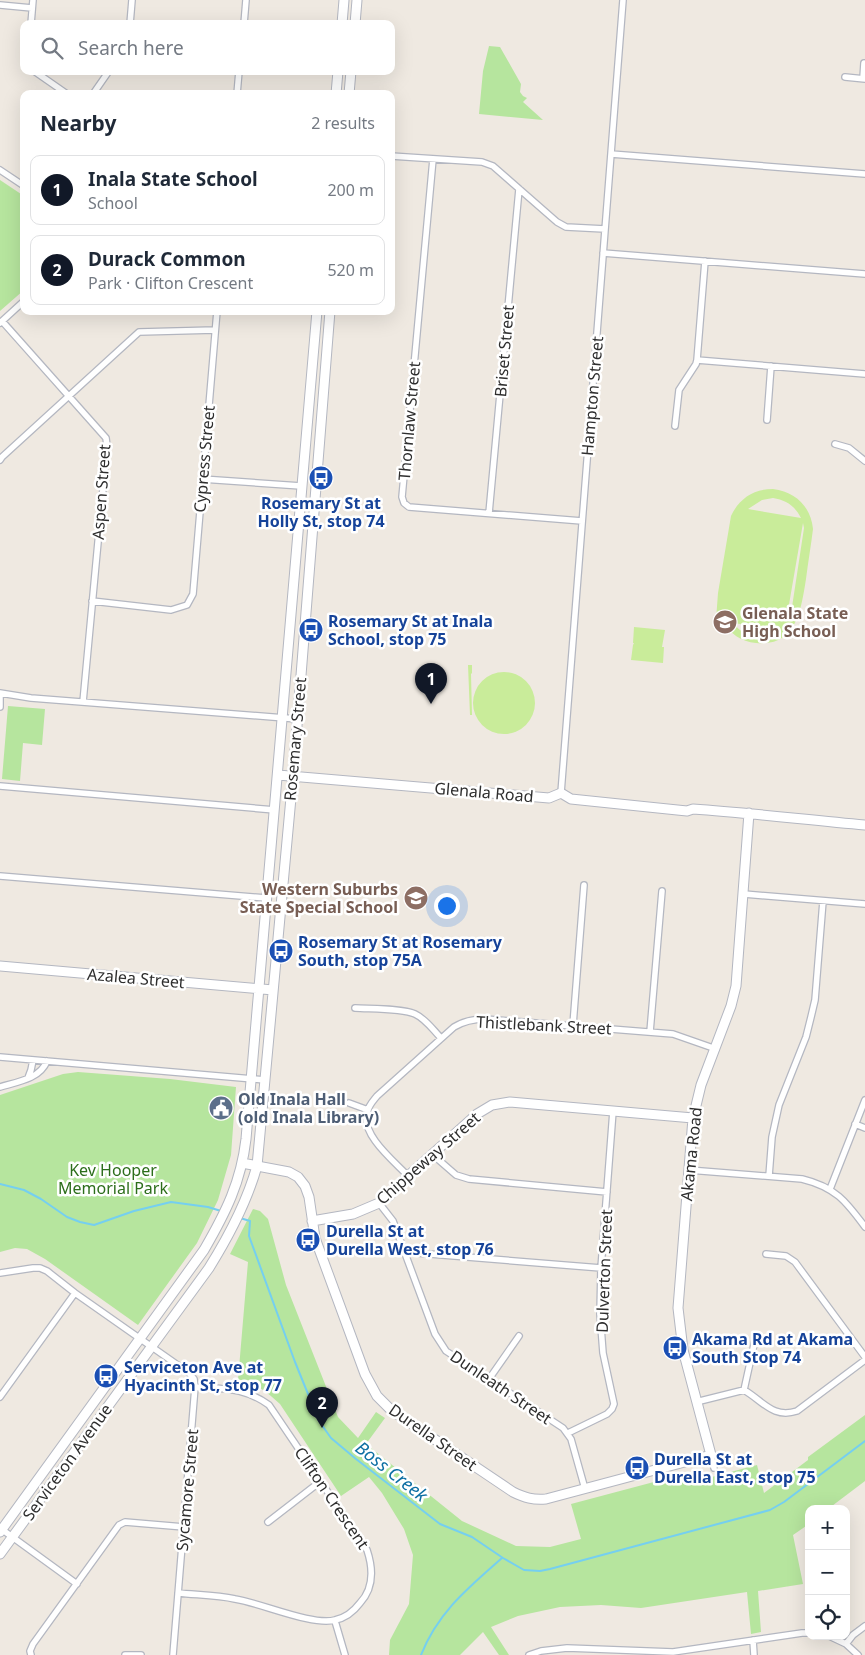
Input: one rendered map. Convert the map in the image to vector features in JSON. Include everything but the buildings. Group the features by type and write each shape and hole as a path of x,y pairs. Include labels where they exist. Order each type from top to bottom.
{"main road":[{"path":"342,20 344,0"},
{"path":"355,20 357,0"},
{"path":"336,90 338,75"},
{"path":"349,90 351,75"},
{"name":"Rosemary Street","path":"242,1163 246,1139 257,988 275,810 317,315"},
{"name":"Rosemary Street","path":"257,1166 293,776 330,315"},
{"name":"Glenala Road","path":"278,775 549,798 561,793 571,800 687,811 693,815 770,817 865,825"},
{"name":"Akama Road","path":"711,1455 683,1350 678,1308 693,1118 701,1085 716,1049 736,986 749,816"},
{"name":"Azalea Street","path":"0,966 273,990"},
{"name":"Chippeway Street","path":"312,1221 353,1214 379,1203 389,1196 408,1176 477,1114 492,1105 510,1102 693,1118"},
{"name":"Durella Street","path":"242,1163 289,1172 298,1177 305,1186 309,1197 315,1238 365,1374 371,1388 384,1404 513,1492 525,1498 535,1500 546,1499 711,1455"},
{"name":"Serviceton Avenue","path":"1,1530 113,1375 141,1340 204,1250 228,1206 242,1163"},
{"name":"Serviceton Avenue","path":"0,1554 209,1268 246,1199 257,1166"}],"street":[{"path":"31,20 33,0"},
{"path":"130,20 132,0"},
{"path":"244,20 246,0"},
{"name":"Hampton Street","path":"561,793 623,0"},
{"path":"0,5 32,8"},
{"path":"845,77 864,79 864,63"},
{"path":"40,75 61,90"},
{"path":"96,90 106,75"},
{"path":"237,90 239,75"},
{"path":"611,154 865,174"},
{"path":"395,156 482,162 493,166 557,222 566,227 605,230"},
{"name":"Thornlaw Street","path":"434,158 402,497 404,503 410,507 582,521"},
{"path":"0,170 20,183"},
{"name":"Briset Street","path":"489,514 519,189"},
{"path":"604,253 865,274"},
{"path":"675,426 679,390 697,360 705,261"},
{"path":"1,322 20,305"},
{"name":"Cypress Street","path":"92,601 171,610 187,605 193,594 216,315"},
{"name":"Aspen Street","path":"1,322 106,438 107,446 83,702"},
{"path":"0,460 2,456 139,332 215,330"},
{"path":"697,360 865,374"},
{"path":"766,420 771,366"},
{"path":"835,444 849,448 865,461"},
{"path":"202,478 302,486"},
{"path":"0,707 0,696 297,719"},
{"path":"0,786 275,810"},
{"path":"0,876 266,898"},
{"path":"573,1025 584,885"},
{"path":"650,1032 662,891"},
{"path":"744,894 865,904"},
{"path":"769,1176 772,1137 777,1112 806,1037 812,1016 823,901"},
{"path":"355,1008 416,1014 425,1020 441,1038"},
{"name":"Thistlebank Street","path":"368,1110 376,1096 441,1038 464,1021 475,1019 573,1025 684,1036 716,1049"},
{"path":"0,1057 264,1080"},
{"path":"28,1078 32,1060"},
{"path":"0,1087 36,1075 47,1061"},
{"path":"830,1189 865,1100"},
{"path":"348,1103 368,1110 366,1115 367,1126 371,1136 408,1176"},
{"name":"Dulverton Street","path":"568,1433 607,1414 612,1410 614,1404 602,1343 600,1314 601,1268 613,1111"},
{"path":"855,1124 865,1128"},
{"path":"433,1155 456,1175 468,1179 607,1192"},
{"path":"689,1170 802,1179 815,1182 830,1189 848,1204 865,1226"},
{"name":"Dunleath Street","path":"379,1203 393,1221 440,1343 446,1351 568,1433 585,1489"},
{"path":"405,1252 601,1268"},
{"path":"696,1402 744,1390 773,1411 789,1414 797,1411 865,1358 795,1262 786,1256 766,1254"},
{"path":"0,1273 40,1268 47,1271 141,1340 189,1372 194,1379 195,1387"},
{"path":"0,1397 75,1293"},
{"path":"489,1379 519,1336"},
{"path":"744,1390 755,1340"},
{"name":"Clifton Crescent","path":"195,1387 244,1391 257,1396 270,1405 368,1550 372,1564 369,1590 364,1600 347,1615 335,1621"},
{"name":"Sycamore Street","path":"173,1655 195,1387"},
{"name":"Akama Road","path":"711,1455 714,1468"},
{"path":"268,1522 321,1481"},
{"path":"31,1655 30,1650 33,1644 119,1525 125,1522 184,1527"},
{"path":"1,1530 77,1584"},
{"path":"178,1593 236,1599 311,1620 335,1621 345,1655"},
{"path":"846,1644 853,1635 865,1626"},
{"path":"529,1655 553,1649 597,1652 673,1653 805,1633"},
{"path":"753,1640 754,1655"},
{"path":"838,1640 846,1644 858,1655"},
{"path":"125,1655 141,1655"}],"green space":[{"path":"489,46 500,47 521,84 520,92 527,98 523,102 543,120 479,114 483,71"},
{"path":"0,180 20,193 20,294 0,311"},
{"path":"766,489 789,493 801,502 806,507 813,529 802,602 794,624 789,632 780,639 770,643 756,643 741,639 732,633 722,621 716,620 718,593 731,516 738,505 748,496","holes":["773,498 790,504 801,518 748,509 762,500","803,523 804,528 792,607 786,622","734,623 778,631 772,634 754,636 742,632"]},
{"path":"634,627 665,630 662,647 664,647 663,663 631,660"},
{"path":"468,665 472,665 472,715 470,715"},
{"path":"504,672 516,675 526,681 532,691 535,703 532,715 526,725 516,731 504,734 492,731 482,725 476,715 473,703 476,691 482,681 492,675"},
{"path":"8,706 45,709 42,745 23,743 20,781 2,779"},
{"name":"Kev Hooper Memorial Park","path":"78,1072 170,1079 236,1087 231,1155 218,1200 197,1243 138,1325 45,1259 27,1249 15,1248 0,1252 0,1095 63,1074"},
{"path":"253,1209 260,1211 268,1219 286,1285 338,1417 358,1438 376,1412 385,1418 366,1444 462,1521 516,1546 550,1547 581,1539 571,1504 699,1470 708,1478 757,1465 764,1493 808,1460 808,1457 865,1415 865,1481 833,1505 805,1505 805,1527 793,1535 803,1584 758,1591 761,1632 751,1634 747,1592 641,1608 601,1605 560,1607 518,1616 491,1627 509,1655 499,1655 483,1632 460,1655 389,1655 390,1640 409,1604 413,1555 404,1529 382,1493 369,1477 341,1496 280,1404 261,1389 238,1380 248,1262 230,1254"}],"waterway":[{"name":"Boss Creek","path":"0,1184 24,1190 67,1217 94,1225 134,1211 171,1202 208,1207 221,1211"},
{"name":"Boss Creek","path":"240,1218 250,1221 249,1236 295,1362 319,1421 331,1438 440,1524 472,1537 524,1570 540,1571 550,1569 770,1510 784,1502 865,1441"},
{"path":"421,1655 445,1613 502,1558"}],"place":[{"name":"Rosemary St at Holly St, stop 74","path":"321,478"},
{"name":"Glenala State High School","path":"725,622"},
{"name":"Rosemary St at Inala School, stop 75","path":"311,630"},
{"name":"Inala State School","path":"431,704"},
{"name":"Western Suburbs State Special School","path":"416,898"},
{"name":"Rosemary St at Rosemary South, stop 75A","path":"281,951"},
{"name":"Old Inala Hall (old Inala Library)","path":"221,1108"},
{"name":"Durella St at Durella West, stop 76","path":"308,1240"},
{"name":"Akama Rd at Akama South Stop 74","path":"675,1348"},
{"name":"Serviceton Ave at Hyacinth St, stop 77","path":"106,1376"},
{"name":"Durack Common","path":"322,1428"},
{"name":"Durella St at Durella East, stop 75","path":"637,1468"}]}
